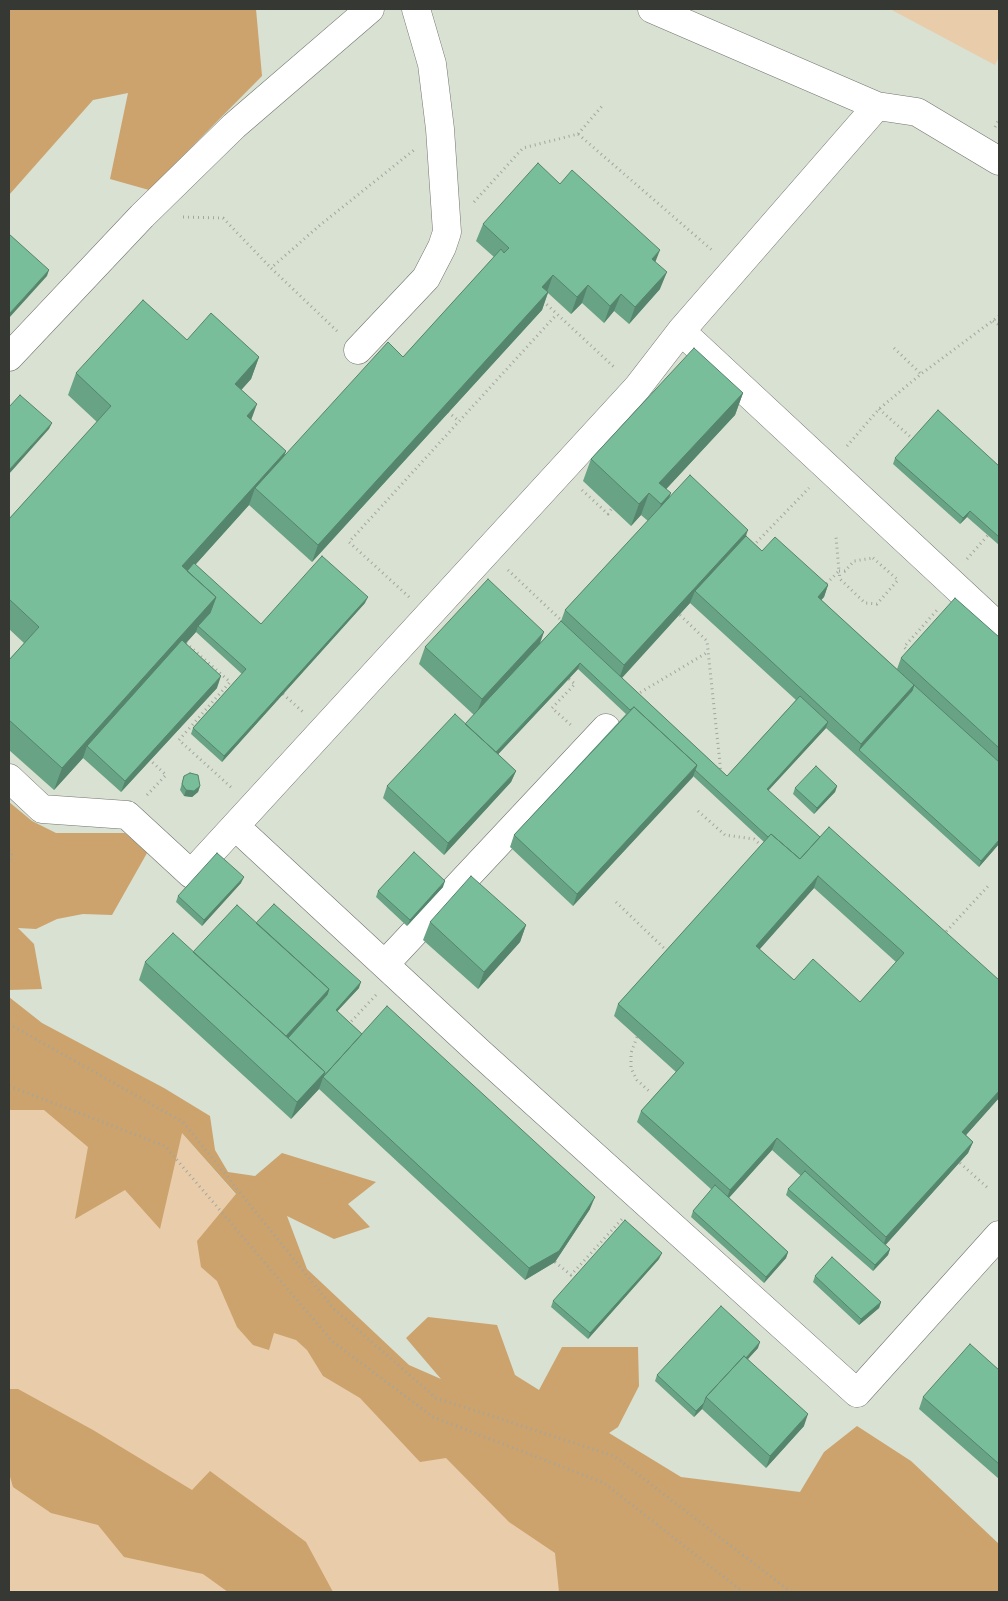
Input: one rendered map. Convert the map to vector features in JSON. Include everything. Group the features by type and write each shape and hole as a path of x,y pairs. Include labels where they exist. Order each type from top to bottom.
{"lane":[{"path":"9,356 142,216 234,126 370,9"},
{"path":"358,350 426,278 442,247 447,232 440,129 432,64 416,9"},
{"path":"652,9 877,106 916,112 999,161"},
{"path":"9,778 42,808 128,816 191,874 637,388 681,331 877,106"},
{"path":"681,331 827,469 999,627"},
{"path":"390,969 598,736"},
{"path":"235,826 857,1393 999,1236"}],"path":[{"path":"447,232 523,148 578,134 603,105"},
{"path":"271,268 319,226 440,129"},
{"path":"578,134 736,270"},
{"path":"142,216 222,218 271,268 358,350"},
{"path":"540,299 637,388"},
{"path":"429,615 349,542 556,314"},
{"path":"747,552 827,469 880,408 999,316"},
{"path":"993,321 999,325"},
{"path":"894,348 922,374"},
{"path":"880,408 915,440"},
{"path":"448,412 459,421"},
{"path":"561,471 608,514 612,508"},
{"path":"818,592 839,571 845,571 854,561 873,558 898,580 876,604 865,603 840,578 839,571 836,537"},
{"path":"488,550 564,623"},
{"path":"913,655 904,647 957,588"},
{"path":"680,615 707,641 721,779"},
{"path":"186,642 230,682 179,740 253,806"},
{"path":"633,697 708,652"},
{"path":"569,678 575,684 552,708 598,736"},
{"path":"128,816 166,774 150,760"},
{"path":"698,812 724,835 754,839 764,848"},
{"path":"9,850 12,854 9,862"},
{"path":"938,941 990,884"},
{"path":"616,902 670,953"},
{"path":"346,1028 390,969"},
{"path":"9,1024 183,1122 334,1309 436,1398 614,1456 791,1592"},
{"path":"637,1036 631,1053 631,1068 637,1080 650,1092"},
{"path":"9,1086 165,1146 332,1341 433,1417 604,1483 744,1592"},
{"path":"960,1163 989,1190"},
{"path":"555,1262 571,1275 641,1198"}],"shaded area":[{"path":"9,9 999,9 999,1592 436,1404 9,1039"},
{"path":"9,9 256,9 262,76 149,190 110,179 128,93 93,100 9,195"},
{"path":"890,9 999,9 999,57 995,65"},
{"path":"9,802 32,821 56,833 125,833 147,853 112,915 83,914 57,919 36,929 18,928 34,944 42,989 9,990"},
{"path":"9,997 42,1023 164,1088 210,1116 215,1150 228,1172 255,1176 282,1153 376,1182 348,1204 370,1227 334,1239 287,1216 307,1269 409,1365 441,1379 406,1338 428,1317 497,1325 515,1375 539,1390 562,1347 638,1347 639,1386 618,1427 609,1433 681,1477 800,1492 824,1452 857,1426 911,1461 999,1544 999,1592 559,1592 555,1553 509,1522 446,1458 420,1462 360,1398 323,1376 307,1350 296,1340 274,1333 269,1350 253,1345 237,1327 217,1281 201,1267 197,1241 236,1194 182,1133 160,1229 125,1190 75,1219 88,1147 44,1110 9,1110"},
{"path":"9,1039 181,1132 236,1195 436,1404 776,1592 9,1592"},
{"path":"9,1389 18,1389 93,1430 192,1490 210,1471 306,1542 333,1592 228,1592 203,1574 124,1557 98,1525 51,1513 13,1487 9,1473"}],"building":[{"path":"538,163 560,184 572,170 660,250 652,259 667,272 635,307 621,294 610,306 588,285 577,297 553,275 542,287 548,292 318,545 255,488 388,342 403,357 501,249 504,253 509,248 483,224"},
{"path":"9,234 49,270 9,314"},
{"path":"143,300 187,340 211,313 259,357 235,384 257,404 247,416 286,451 182,566 216,597 62,768 9,720 9,660 39,627 9,599 9,519 111,406 76,373"},
{"path":"694,348 743,393 659,483 671,493 661,504 649,493 639,504 591,459"},
{"path":"20,395 52,423 9,470 9,407"},
{"path":"938,410 999,466 999,537 970,511 963,518 895,458"},
{"path":"690,475 748,530 624,665 565,610"},
{"path":"746,536 762,551 775,537 828,585 818,597 914,685 861,744 695,591"},
{"path":"322,556 368,597 224,756 193,728 246,669 198,626 210,613 216,597 187,571 194,563 261,624"},
{"path":"488,579 544,632 482,699 425,647"},
{"path":"955,598 999,637 999,748 901,658"},
{"path":"561,621 727,776 800,696 828,722 767,789 820,837 800,859 771,834 768,837 695,770 697,765 634,707 630,710 580,663 496,752 465,724"},
{"path":"182,640 221,676 125,781 87,746"},
{"path":"914,685 999,762 999,840 981,861 859,750 912,691"},
{"path":"634,707 697,765 577,894 514,835"},
{"path":"455,714 516,771 448,843 387,786"},
{"path":"816,766 837,786 817,808 795,788"},
{"path":"190,773 198,775 200,786 194,791 186,790 182,784 184,776"},
{"path":"829,827 999,980 999,1091 962,1132 973,1142 886,1237 777,1138 730,1190 641,1111 684,1063 618,1004 771,834 800,859","holes":["818,876 904,953 860,1002 813,959 794,980 756,946"]},
{"path":"414,852 445,881 410,920 378,891"},
{"path":"217,853 244,877 204,920 178,896"},
{"path":"471,876 526,925 484,972 430,922"},
{"path":"274,904 361,982 336,1010 362,1034 323,1077 325,1072 288,1038 327,995 329,989 256,923"},
{"path":"237,905 329,989 286,1036 193,952"},
{"path":"173,933 325,1072 297,1102 145,962"},
{"path":"387,1006 595,1197 559,1251 529,1268 323,1077"},
{"path":"805,1171 890,1249 875,1265 788,1189"},
{"path":"715,1185 788,1252 766,1277 693,1211"},
{"path":"625,1220 662,1253 590,1333 553,1301"},
{"path":"832,1257 881,1302 861,1319 815,1276"},
{"path":"721,1306 760,1342 746,1358 744,1356 706,1397 704,1403 696,1411 657,1375"},
{"path":"970,1344 999,1370 999,1464 923,1397"},
{"path":"744,1356 808,1414 770,1456 706,1397"}]}
